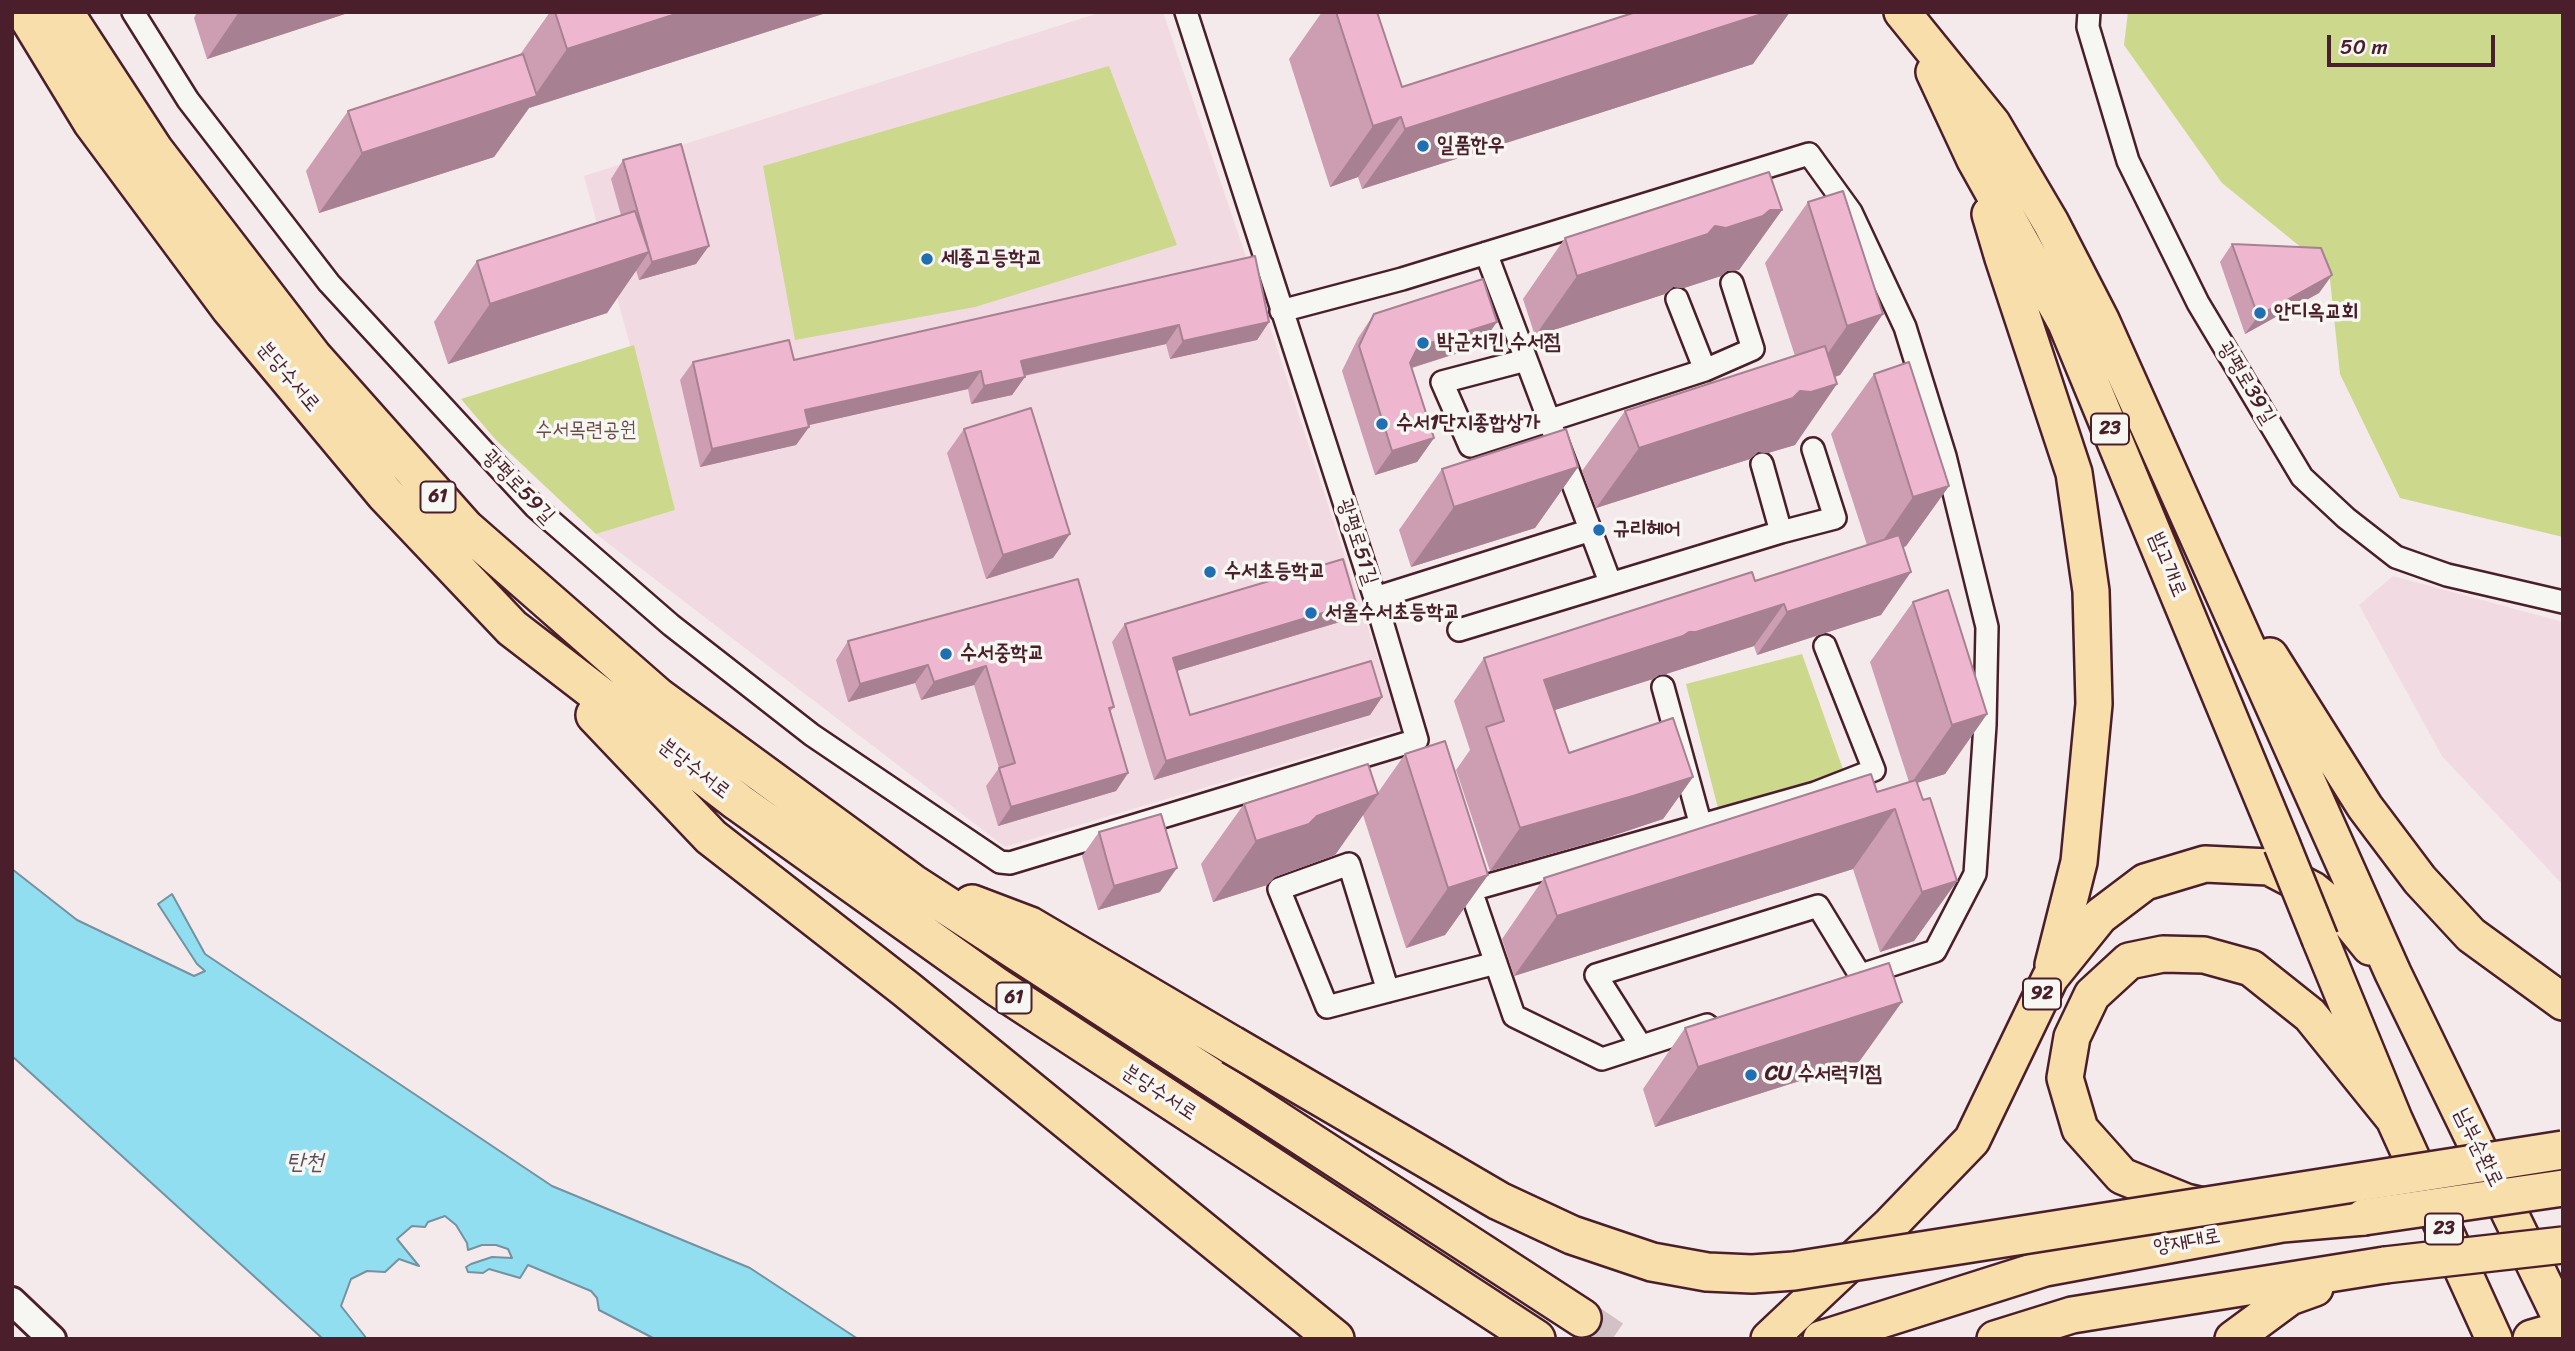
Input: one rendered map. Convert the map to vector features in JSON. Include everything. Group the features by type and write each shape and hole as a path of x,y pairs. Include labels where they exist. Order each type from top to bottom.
{"highway":[{"name":"분당수서로","path":"25,12 92,122 230,308 385,494 512,628 738,802 997,987 1536,1339"},
{"name":"분당수서로","path":"64,12 154,150 313,357 465,528 658,697 912,883 1582,1318"},
{"path":"512,628 711,837 906,989 1335,1339"},
{"path":"912,883 1030,926 1499,1201 1572,1235 1652,1262 1707,1272 1752,1274 1794,1271 2563,1150"},
{"path":"2532,1339 2563,1329"}],"main road":[{"name":"밤고개로","path":"1907,18 1975,160 2067,323 2394,1119"},
{"name":"밤고개로","path":"1907,18 1992,123 2051,223 2101,320 2393,973"},
{"path":"1975,160 2003,258 2074,473 2091,592 2094,704 2079,862 2050,978"},
{"name":"23","path":"2199,542 2365,807 2420,880 2471,935 2563,1002"},
{"name":"92","path":"1769,1339 1891,1224 1972,1140 2050,978 2099,916 2145,882 2205,864 2269,867 2313,890 2344,915 2393,973"},
{"path":"2282,1224 2186,1202 2122,1176 2080,1129 2065,1078 2072,1037 2092,995 2101,986 2129,961 2163,954 2204,955 2251,968 2310,1015 2394,1119"},
{"name":"남부순환로","path":"2393,973 2563,1323"},
{"name":"23","path":"2394,1119 2494,1339"},
{"name":"양재대로","path":"1821,1339 2045,1268 2282,1224 2364,1217 2563,1188"},
{"name":"23","path":"2233,1339 2290,1297 2385,1265 2563,1245"},
{"path":"1995,1339 2073,1315 2385,1265"}],"street":[{"name":"광평로59길","path":"134,12 188,100 329,284 535,507 671,625 812,735 1000,862 1010,863 1417,740"},
{"name":"광평로51길","path":"1186,12 1375,598 1426,765"},
{"name":"광평로39길","path":"2089,12 2088,27 2128,161 2198,303 2302,477 2346,518 2396,557 2447,575 2563,602"},
{"path":"1281,312 1486,253 1810,154 1851,212 1905,327 1945,456 1987,627 1985,724 1975,874 1935,951 1834,984"},
{"path":"1486,253 1610,582"},
{"path":"1526,360 1442,382 1470,446 1705,370 1753,349 1732,283"},
{"path":"1678,299 1705,370"},
{"path":"1459,630 1610,582 1835,519 1812,449"},
{"path":"1762,464 1781,532"},
{"path":"1375,598 1591,530"},
{"path":"1471,890 1815,793 1874,770 1825,646"},
{"path":"1663,687 1701,825"},
{"path":"1458,852 1514,1016 1602,1059 1731,1017"},
{"path":"1388,991 1349,864 1279,889 1327,1007 1496,963"},
{"path":"1641,1046 1596,975 1818,906 1860,975"},
{"path":"12,1301 52,1339"}],"shaded area":[{"path":"1102,12 1163,12 1275,342 1401,729 1005,847 596,534 675,510 584,176"},
{"path":"2393,576 2563,622 2563,885 2442,756 2359,605"}],"green space":[{"path":"2128,12 2563,12 2563,537 2400,498 2340,374 2329,270 2222,183 2124,45"},
{"path":"1109,66 1177,245 975,307 795,340 763,166"},
{"name":"수서목련공원","path":"634,345 675,510 596,534 496,440 461,399"},
{"path":"1802,654 1844,772 1719,812 1686,684"}],"water":[{"name":"탄천","path":"12,869 77,920 194,976 205,971 197,964 158,904 172,894 205,954 552,1186 750,1268 858,1339 655,1339 599,1310 597,1298 591,1291 528,1265 520,1278 489,1269 483,1273 468,1272 466,1267 492,1257 512,1258 508,1249 496,1245 482,1245 468,1250 467,1243 456,1225 445,1216 428,1222 425,1227 412,1226 397,1239 419,1266 399,1259 385,1272 367,1271 351,1279 341,1306 367,1339 323,1339 12,1056"}],"building":[{"path":"555,12 682,12 567,49"},
{"path":"1336,12 1377,12 1402,87 1636,12 1768,12 1405,129 1401,117 1373,126"},
{"path":"523,54 537,96 362,153 348,111"},
{"path":"681,144 709,246 652,262 623,160"},
{"path":"1769,172 1782,210 1770,210 1763,216 1726,228 1715,226 1708,234 1577,276 1565,238"},
{"path":"1843,191 1883,314 1847,326 1808,202"},
{"path":"635,211 649,252 490,304 477,261"},
{"path":"2232,244 2321,248 2332,275 2258,316"},
{"path":"1255,256 1269,322 1183,341 1179,325 1021,361 1025,377 984,386 981,371 805,410 809,427 712,449 693,362 789,340 794,360"},
{"path":"1483,279 1497,322 1418,347 1410,363 1434,438 1392,451 1359,346 1374,314"},
{"path":"1825,346 1837,384 1811,392 1800,391 1793,398 1639,448 1625,411"},
{"path":"1909,362 1949,486 1913,497 1874,374"},
{"path":"1031,408 1070,534 1003,555 964,429"},
{"path":"1566,429 1578,467 1454,507 1442,469"},
{"path":"1899,535 1911,572 1787,612 1784,604 1544,680 1569,753 1673,718 1693,777 1520,828 1486,727 1504,721 1484,658 1752,572 1755,581"},
{"path":"1343,559 1356,603 1173,658 1190,715 1371,661 1382,697 1166,761 1125,624"},
{"path":"1078,579 1114,707 1109,708 1128,773 1011,807 999,768 1015,763 986,666 934,682 928,665 860,684 848,641"},
{"path":"1948,590 1987,714 1952,725 1913,602"},
{"path":"1445,741 1488,875 1448,888 1405,754"},
{"path":"1368,764 1378,794 1317,816 1309,824 1256,841 1244,804"},
{"path":"1871,774 1877,792 1916,780 1923,800 1930,798 1957,881 1922,892 1895,809 1557,916 1544,878"},
{"path":"1161,814 1177,868 1114,886 1099,832"},
{"path":"1889,963 1902,1002 1698,1067 1685,1028"}],"tunnel":[{"path":"1582,1318 1613,1339"}],"place":[{"name":"일품한우","path":"1423,146"},
{"name":"세종고등학교","path":"927,259"},
{"name":"안디옥교회","path":"2260,313"},
{"name":"박군치킨 수서점","path":"1423,343"},
{"name":"수서1단지종합상가","path":"1382,424"},
{"name":"규리헤어","path":"1599,530"},
{"name":"수서초등학교","path":"1210,572"},
{"name":"서울수서초등학교","path":"1311,613"},
{"name":"수서중학교","path":"946,654"},
{"name":"CU 수서럭키점","path":"1751,1075"}]}
